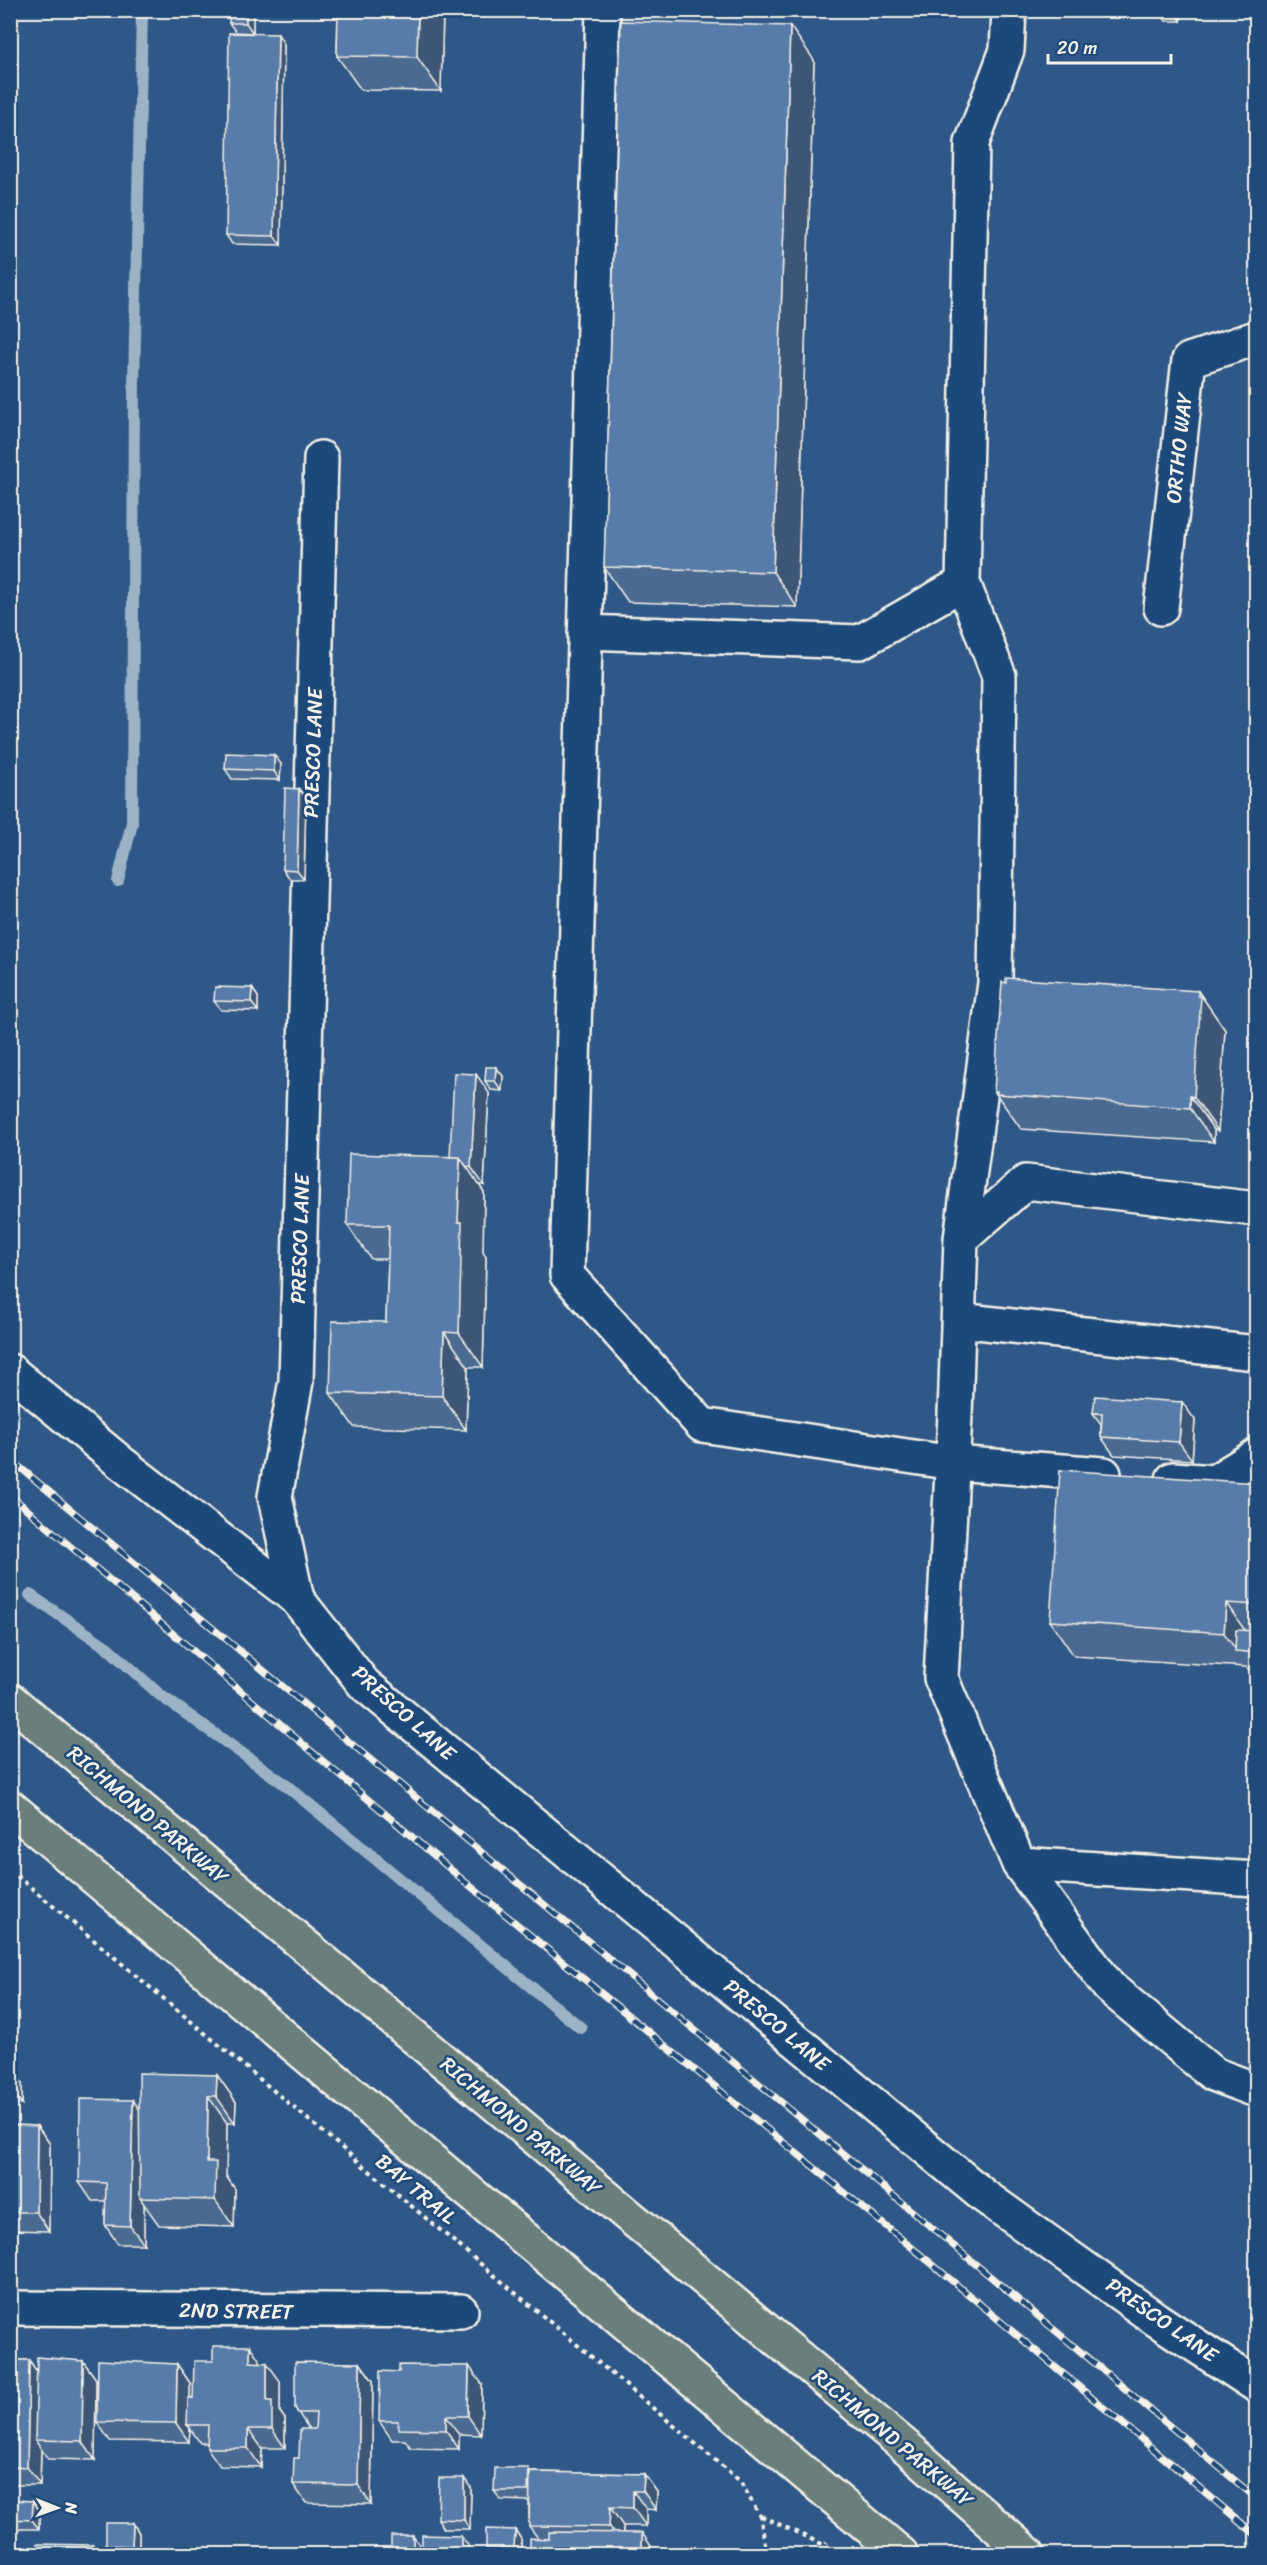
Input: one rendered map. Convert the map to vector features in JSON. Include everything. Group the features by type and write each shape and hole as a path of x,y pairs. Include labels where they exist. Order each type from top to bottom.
{"highway":[{"name":"RICHMOND PARKWAY","path":"10,1700 911,2451 1028,2554"},
{"path":"10,1807 901,2554"}],"street":[{"path":"603,10 567,1275 702,1425 953,1463 1214,1482 1257,1456"},
{"path":"1009,10 1007,50 972,143 963,583 999,676 995,983 961,1239 953,1463 941,1678 1019,1864 1109,1987 1213,2074 1257,2090"},
{"name":"ORTHO WAY","path":"1161,608 1189,360 1257,338"},
{"name":"PRESCO LANE","path":"321,458 296,1381 275,1497 297,1599 364,1684 984,2196 1158,2320 1257,2385"},
{"path":"585,632 860,642 963,583"},
{"path":"961,1239 1026,1182 1257,1209"},
{"path":"958,1320 1257,1353"},
{"path":"10,1371 120,1462 297,1599"},
{"path":"1019,1864 1257,1878"},
{"name":"2ND STREET","path":"10,2308 461,2311"}],"path":[{"name":"BAY TRAIL","path":"10,1870 740,2481 760,2516 767,2554"}],"building":[{"path":"230,10 246,10 246,23 229,23"},
{"path":"338,10 418,10 417,57 337,56"},
{"path":"1159,10 1175,10 1175,12 1159,12"},
{"path":"621,21 790,26 773,572 604,567"},
{"path":"229,33 278,34 274,236 226,235"},
{"path":"226,753 274,755 274,771 225,769"},
{"path":"285,788 299,789 297,870 283,869"},
{"path":"1006,978 1198,991 1198,996 1201,996 1194,1097 1190,1096 1190,1108 997,1094 997,1091 994,1091 1002,982 1006,983"},
{"path":"215,987 252,988 251,1002 214,1001"},
{"path":"486,1067 496,1067 495,1081 485,1081"},
{"path":"454,1073 476,1074 471,1167 466,1166 460,1157 450,1157"},
{"path":"349,1154 460,1157 458,1222 462,1222 459,1333 444,1332 442,1396 330,1393 332,1321 386,1322 389,1225 347,1225"},
{"path":"1095,1396 1182,1402 1179,1442 1101,1437 1102,1413 1093,1413"},
{"path":"1060,1470 1257,1483 1257,1605 1226,1603 1224,1633 1050,1621"},
{"path":"1236,1630 1257,1631 1257,1653 1235,1651"},
{"path":"139,2073 217,2075 216,2096 208,2096 207,2162 216,2162 215,2200 140,2198"},
{"path":"10,2074 15,2074 15,2094 10,2094"},
{"path":"80,2099 133,2100 130,2226 105,2225 106,2183 79,2182"},
{"path":"10,2125 37,2126 36,2212 10,2212"},
{"path":"213,2346 250,2346 250,2362 267,2363 267,2401 272,2401 272,2429 248,2429 248,2448 207,2448 208,2425 187,2425 188,2398 193,2398 194,2361 213,2361"},
{"path":"37,2357 83,2361 82,2441 35,2440"},
{"path":"10,2360 29,2360 27,2467 10,2466"},
{"path":"98,2360 177,2364 176,2423 97,2422"},
{"path":"295,2362 360,2363 358,2485 293,2484 294,2458 299,2458 300,2429 315,2429 316,2413 298,2413 295,2408"},
{"path":"399,2365 469,2366 468,2416 446,2416 446,2430 398,2429 398,2421 379,2421 380,2371 399,2372"},
{"path":"495,2468 529,2468 528,2491 494,2491"},
{"path":"530,2472 644,2474 643,2491 633,2491 633,2508 610,2507 609,2527 529,2526"},
{"path":"439,2478 464,2478 464,2520 438,2519"},
{"path":"10,2500 33,2501 32,2520 10,2519"},
{"path":"106,2523 133,2523 132,2546 106,2545"},
{"path":"486,2529 515,2530 514,2549 486,2548"},
{"path":"549,2532 642,2533 642,2553 546,2554 546,2552 530,2552 530,2538 549,2539"},
{"path":"422,2535 461,2536 461,2554 422,2554"},
{"path":"391,2536 413,2536 413,2549 391,2549"},
{"path":"38,2544 93,2545 93,2554 38,2554"},
{"path":"156,2547 173,2547 173,2554 156,2554"},
{"path":"192,2550 208,2550 208,2554 192,2554"}],"waterway":[{"path":"118,881 132,823 134,385 142,10"},
{"path":"30,1595 108,1648 160,1695 282,1782 581,2028"}],"railway":[{"path":"10,1459 1256,2498"},
{"path":"10,1495 463,1880 932,2264 1256,2535"}]}
